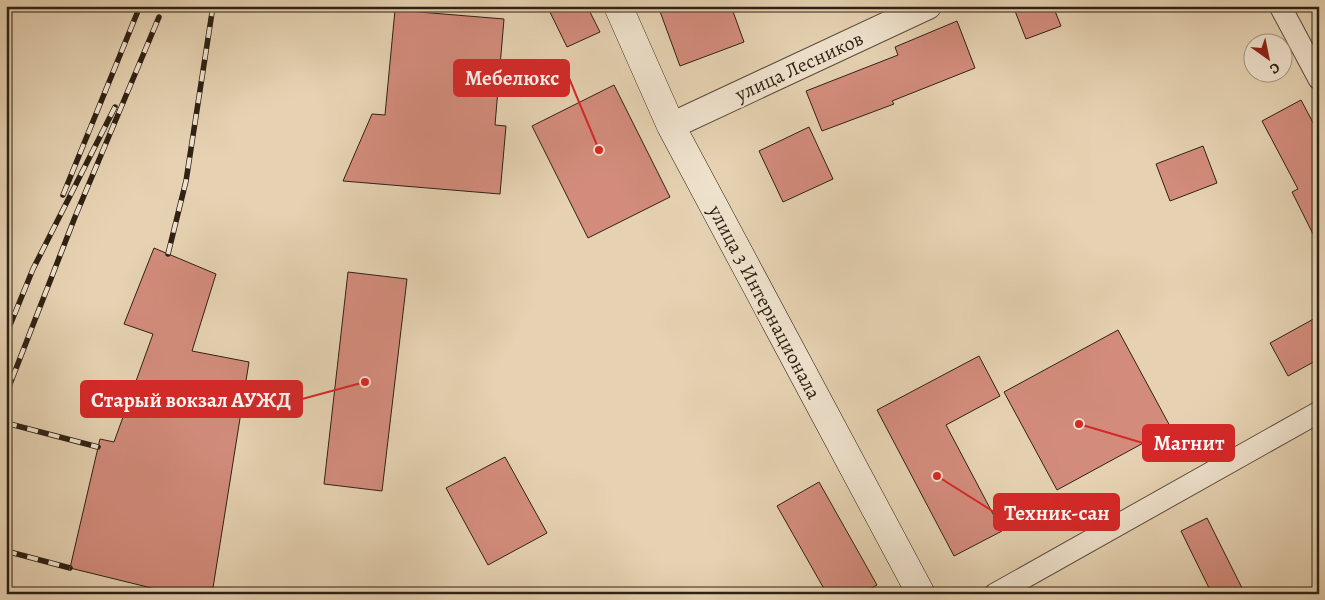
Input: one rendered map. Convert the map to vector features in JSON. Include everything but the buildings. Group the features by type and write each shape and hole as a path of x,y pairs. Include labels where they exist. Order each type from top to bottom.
{"main road":[{"name":"улица 3 Интернационала","path":"618,6 671,126 921,594"}],"street":[{"name":"улица Лесников","path":"671,126 928,6"},
{"path":"1280,6 1319,79"},
{"path":"995,594 1319,412"}],"railway":[{"path":"63,195 140,6"},
{"path":"168,254 186,181 213,6"},
{"path":"6,400 10,384 75,217 159,17"},
{"path":"6,335 33,269 115,107"},
{"path":"6,423 98,447"},
{"path":"6,551 70,568"}],"place":[{"name":"Мебелюкс","path":"599,150"},
{"name":"Старый вокзал АУЖД","path":"365,382"},
{"name":"Магнит","path":"1079,424"},
{"name":"Техник-сан","path":"937,476"}]}
